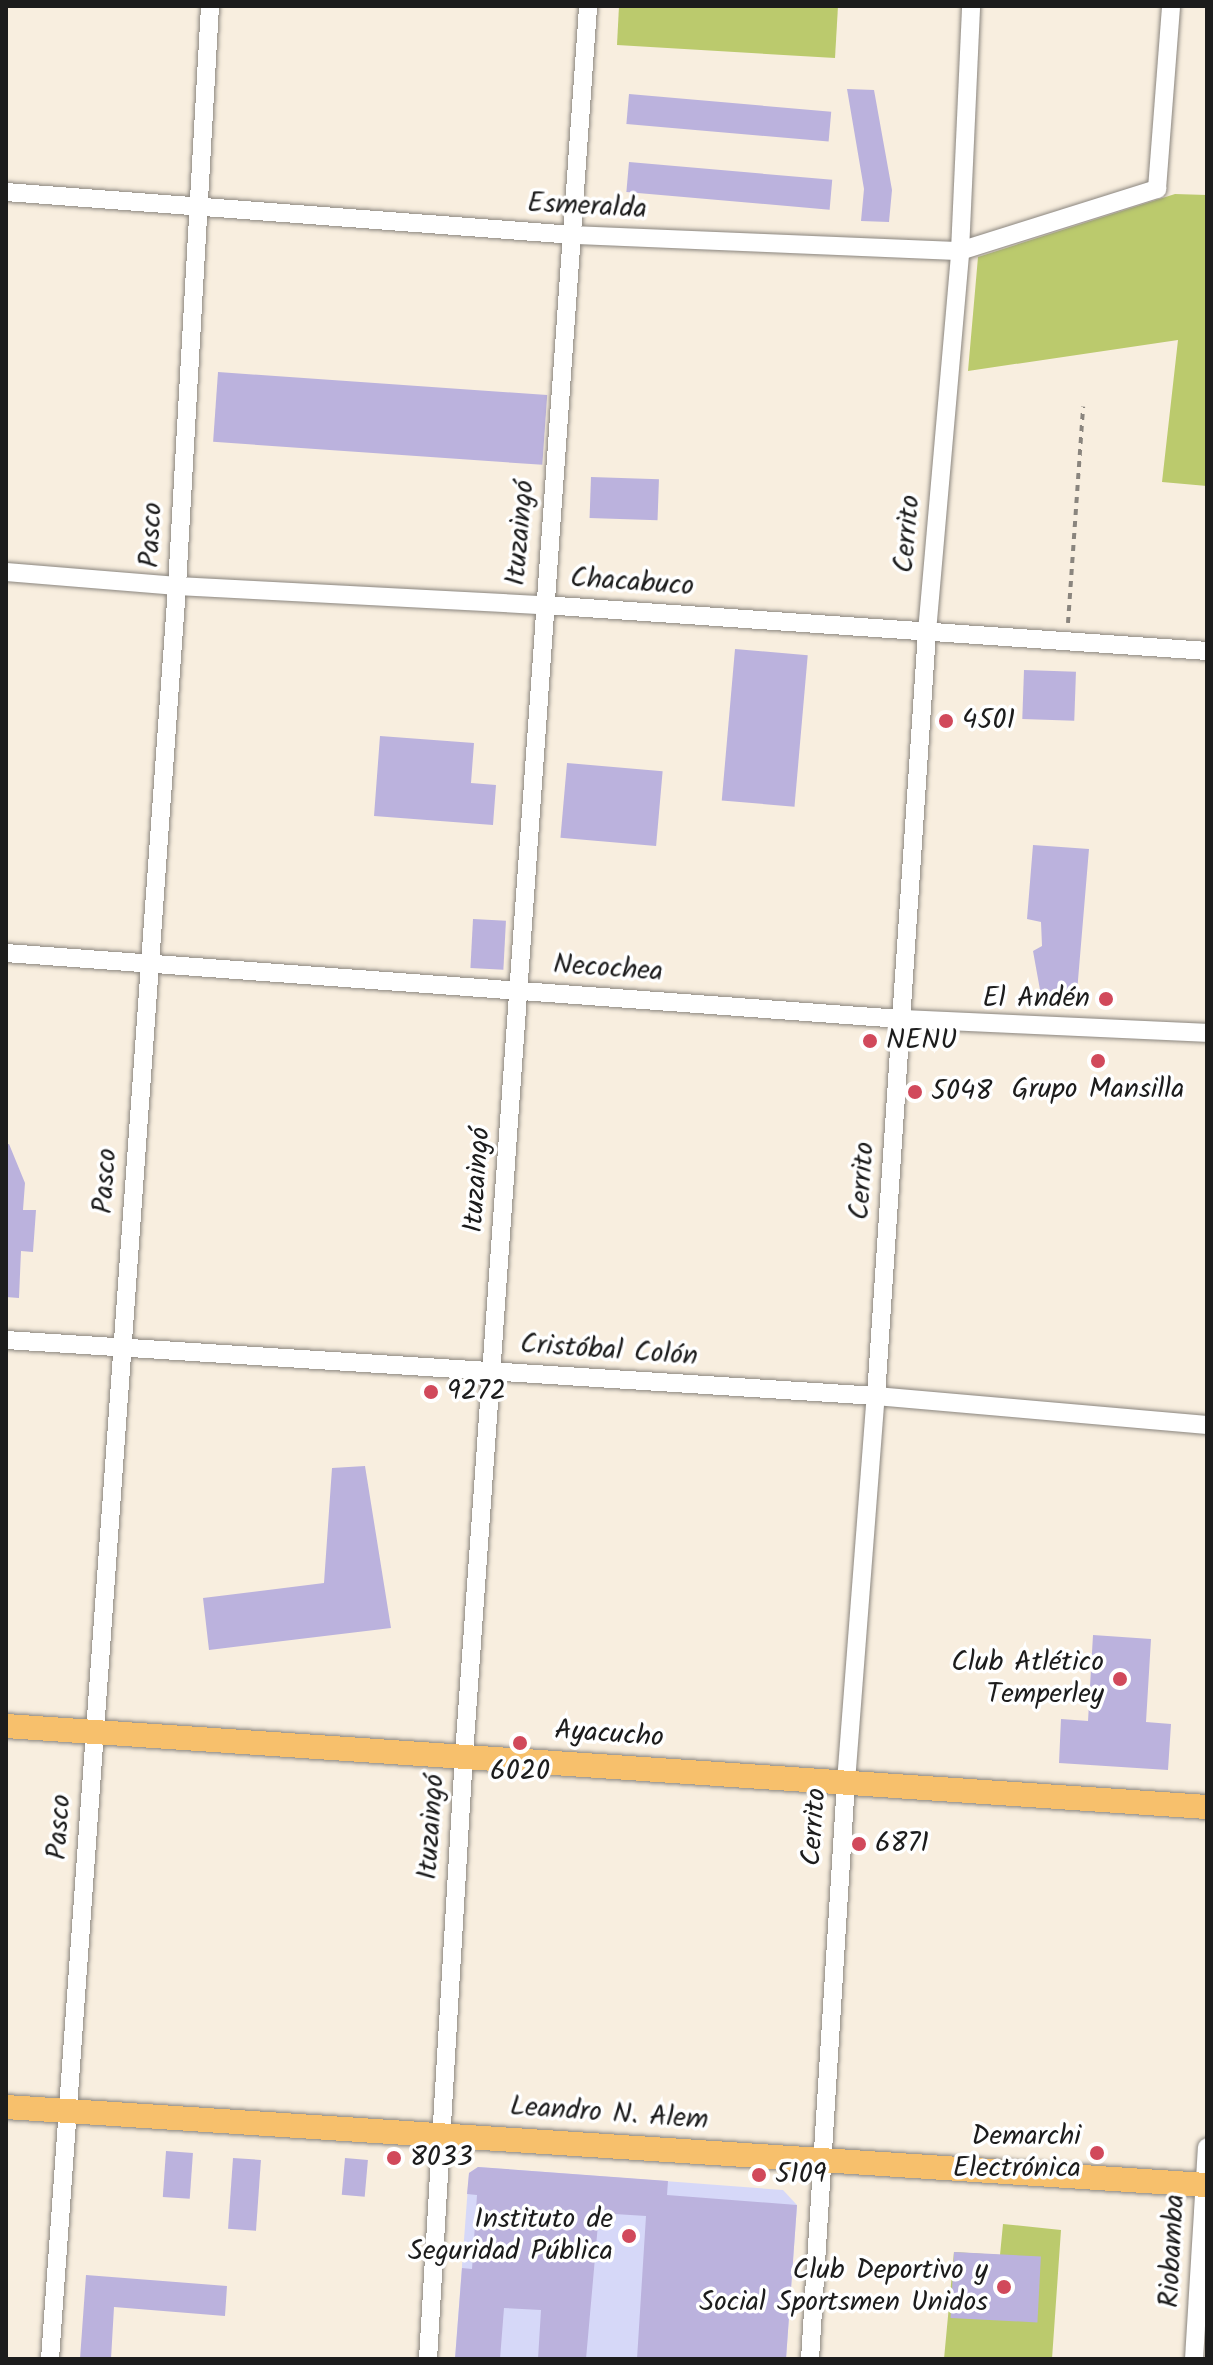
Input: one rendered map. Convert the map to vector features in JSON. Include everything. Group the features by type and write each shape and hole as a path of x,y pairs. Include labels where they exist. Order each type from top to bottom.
{"main road":[{"name":"Ayacucho","path":"6,1726 1207,1807"},
{"name":"Leandro N. Alem","path":"6,2107 1206,2185"}],"street":[{"name":"Pasco","path":"50,2359 177,586 210,6"},
{"name":"Ituzaingó","path":"428,2359 464,1755 493,1372 543,605 574,235 588,6"},
{"name":"Cerrito","path":"810,2359 846,1782 876,1396 927,632 960,251 971,6"},
{"name":"Esmeralda","path":"6,192 574,235 960,251 1157,189 1171,6"},
{"name":"Chacabuco","path":"6,572 177,586 543,605 1207,651"},
{"name":"Necochea","path":"6,953 901,1019 1207,1033"},
{"name":"Cristóbal Colón","path":"6,1340 876,1396 1207,1425"},
{"name":"Riobamba","path":"1194,2359 1207,2147"}],"path":[{"path":"1066,641 1083,407"}],"shaded area":[{"name":"Instituto de Seguridad Pública","path":"478,2167 783,2190 797,2205 786,2359 455,2359 469,2173"}],"green space":[{"path":"619,6 838,6 835,58 617,45"},
{"path":"1175,194 1207,195 1207,486 1162,482 1178,340 968,371 978,257"},
{"name":"Club Deportivo y Social Sportsmen Unidos","path":"1003,2224 1061,2230 1052,2359 944,2359 954,2252 1000,2255"}],"building":[{"path":"847,89 874,90 892,190 889,222 861,221 864,189"},
{"path":"629,94 831,112 829,142 626,124"},
{"path":"629,162 832,180 830,210 626,192"},
{"path":"218,372 547,395 542,465 213,442"},
{"path":"591,477 659,479 658,520 590,518"},
{"path":"735,649 808,655 794,807 722,800"},
{"path":"1024,670 1076,672 1074,721 1022,719"},
{"path":"380,736 474,743 471,783 496,785 493,825 374,816"},
{"path":"567,763 663,771 656,846 560,838"},
{"path":"1033,845 1089,849 1076,1004 1042,1001 1033,951 1042,946 1041,922 1027,919"},
{"path":"473,919 506,921 503,970 470,968"},
{"path":"9,1144 25,1183 23,1210 36,1210 33,1252 21,1251 19,1298 6,1297 6,1145"},
{"path":"365,1466 391,1628 209,1650 203,1598 324,1583 332,1468"},
{"name":"Club Atlético Temperley","path":"1093,1635 1151,1639 1146,1722 1171,1724 1168,1770 1059,1763 1061,1719 1088,1721"},
{"path":"166,2151 193,2153 190,2199 163,2197"},
{"path":"233,2158 261,2160 256,2231 228,2229"},
{"path":"345,2158 368,2160 365,2197 342,2195"},
{"name":"Instituto de Seguridad Pública","path":"478,2167 668,2181 667,2195 797,2205 786,2359 637,2359 646,2216 599,2213 586,2359 538,2359 541,2310 504,2308 500,2359 455,2359 462,2268 472,2269 477,2195 467,2194 469,2173"},
{"path":"954,2252 1041,2257 1037,2322 951,2318"},
{"path":"86,2275 227,2286 225,2316 114,2307 111,2359 80,2359"}],"place":[{"name":"4501","path":"946,721"},
{"name":"El Andén","path":"1106,999"},
{"name":"NENU","path":"870,1041"},
{"name":"Grupo Mansilla","path":"1098,1061"},
{"name":"5048","path":"915,1092"},
{"name":"9272","path":"431,1392"},
{"name":"Club Atlético Temperley","path":"1120,1679"},
{"name":"6020","path":"520,1743"},
{"name":"6871","path":"859,1844"},
{"name":"Demarchi Electrónica","path":"1097,2153"},
{"name":"8033","path":"394,2158"},
{"name":"5109","path":"759,2175"},
{"name":"Instituto de Seguridad Pública","path":"629,2236"},
{"name":"Club Deportivo y Social Sportsmen Unidos","path":"1004,2287"}]}
